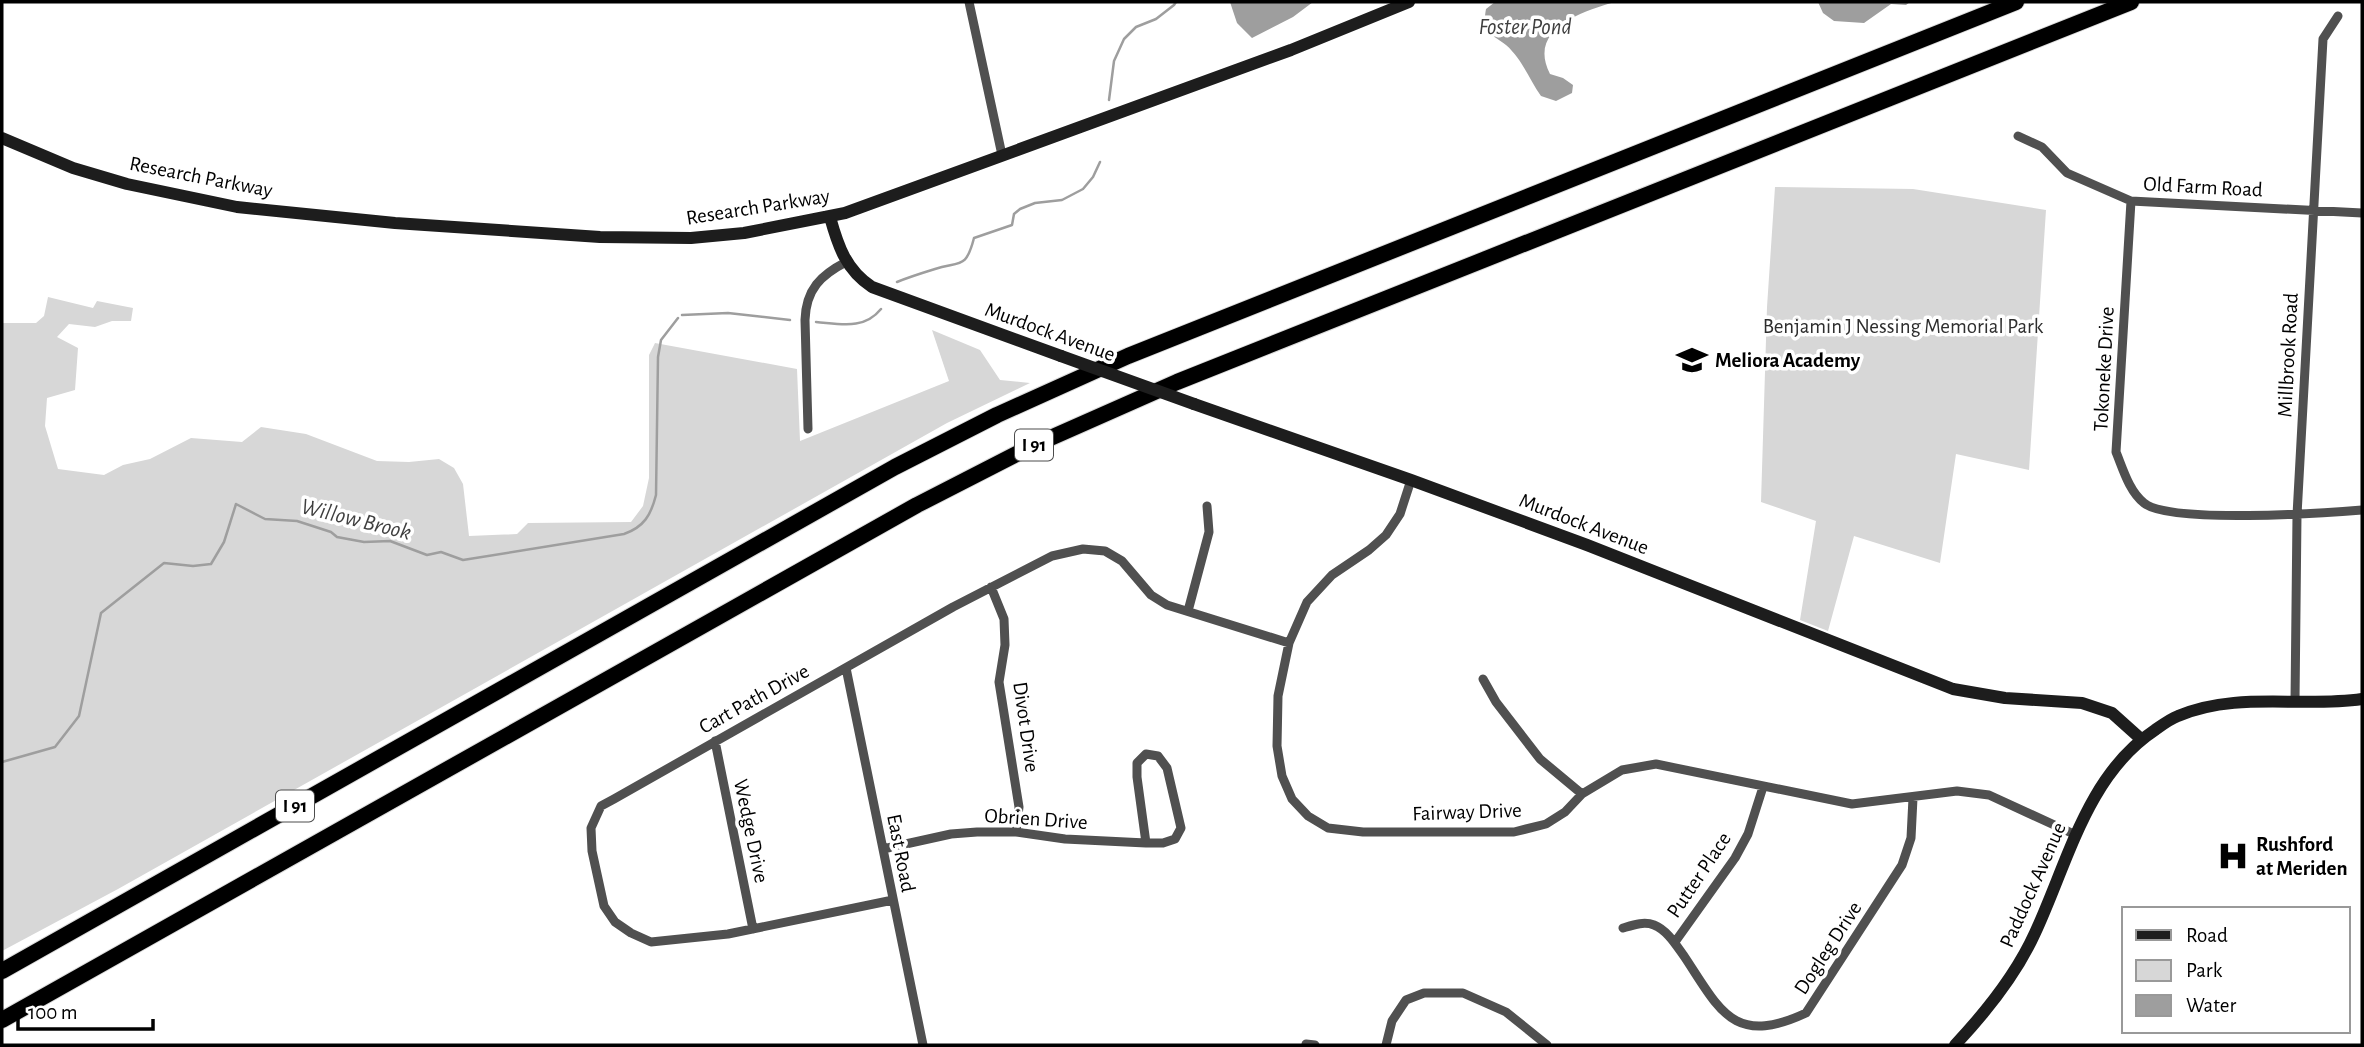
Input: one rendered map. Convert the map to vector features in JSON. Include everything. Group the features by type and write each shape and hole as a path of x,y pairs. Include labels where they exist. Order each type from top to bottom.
{"highway":[{"name":"I 91","path":"2,971 895,467 997,415 1119,360 2016,2"},
{"name":"I 91","path":"2,1020 892,518 1020,452 1177,382 2131,2"},
{"path":"2,958 34,943 57,940"}],"main road":[{"name":"Research Parkway","path":"2,138 73,167 127,184 237,207 395,223 600,237 675,239 744,233 830,217 1304,46 1409,2"},
{"name":"Murdock Avenue","path":"830,217 846,261 867,284 884,293 1587,545 1952,689 2005,698 2082,703 2112,713 2141,739"},
{"path":"2141,739 2177,716 2224,703 2362,699"},
{"name":"Paddock Avenue","path":"1955,1045 1982,1017 2010,980 2035,934 2076,835 2107,777 2141,739"}],"street":[{"path":"969,2 1002,155"},
{"name":"Millbrook Road","path":"2295,701 2297,515 2323,39 2338,16"},
{"name":"Old Farm Road","path":"2018,136 2042,147 2067,173 2131,201 2362,213"},
{"name":"Tokoneke Drive","path":"2131,201 2116,452 2128,482 2145,504 2172,514 2297,515 2362,510"},
{"path":"808,429 806,303 819,280 846,261"},
{"name":"Fairway Drive","path":"1411,480 1400,514 1386,535 1332,575 1307,602 1289,643 1278,696 1277,746 1282,776 1292,799 1308,817 1328,828 1363,832 1514,832 1546,824 1565,812 1582,794 1622,770 1656,764 1852,804 1957,791 1989,794 2076,835"},
{"path":"1188,611 1209,532 1207,506"},
{"name":"Cart Path Drive","path":"893,900 728,934 651,942 615,922 604,906 592,851 591,828 601,806 991,587 1052,556 1083,549 1105,551 1122,561 1151,595 1167,605 1289,643"},
{"name":"Divot Drive","path":"991,587 1004,619 1005,645 999,682 1019,807 1016,832"},
{"name":"East Road","path":"846,668 923,1045"},
{"path":"1483,680 1496,702 1540,760 1582,794"},
{"name":"Wedge Drive","path":"715,741 753,929"},
{"name":"Obrien Drive","path":"883,849 951,834 1016,832 1065,839 1146,843 1163,843 1175,839 1181,828 1167,768 1158,756 1146,754 1137,763 1136,777 1146,843"},
{"name":"Putter Place","path":"1675,942 1735,858 1748,834 1763,787"},
{"name":"Dogleg Drive","path":"1623,928 1642,923 1654,925 1675,942 1721,1014 1739,1027 1761,1031 1784,1026 1806,1013 1902,865 1911,838 1913,798"},
{"path":"1386,1045 1392,1021 1406,1000 1424,993 1463,993 1506,1012 1547,1045"}],"green space":[{"name":"Benjamin J Nessing Memorial Park","path":"1775,187 1913,189 2046,210 2029,470 1956,454 1940,563 1854,536 1828,631 1800,620 1816,521 1761,502 1767,307"},
{"path":"48,297 93,308 97,301 133,308 131,321 112,321 95,327 69,324 57,337 78,348 75,390 47,398 45,426 58,469 104,475 123,465 150,459 191,438 242,442 261,427 306,434 377,461 439,459 454,468 463,484 469,536 517,534 528,523 631,522 643,506 649,478 649,355 655,343 797,369 800,441 949,381 932,330 980,350 1000,380 1030,383 947,423 118,889 2,951 2,323 36,323 44,316"}],"water":[{"path":"1230,2 1313,2 1293,17 1252,38 1237,23"},
{"name":"Foster Pond","path":"1495,2 1615,2 1573,17 1551,34 1546,45 1545,58 1550,74 1573,85 1572,93 1556,101 1541,96 1517,56 1488,30 1485,22 1486,9"},
{"path":"1818,2 1910,2 1906,5 1891,4 1864,23 1834,21 1823,13"}],"waterway":[{"name":"Willow Brook","path":"1109,100 1114,61 1124,39 1136,27 1156,19 1176,2"},
{"name":"Willow Brook","path":"897,282 961,262 968,255 974,238 1012,225 1014,214 1020,209 1035,203 1062,200 1083,189 1100,162"},
{"name":"Willow Brook","path":"816,322 860,323 881,309"},
{"name":"Willow Brook","path":"682,315 728,313 790,320"},
{"name":"Willow Brook","path":"2,762 55,747 79,716 101,613 164,563 193,566 211,564 224,542 236,504 265,519 297,521 331,532 337,537 364,542 390,541 427,555 441,552 463,560 624,534 637,528 652,509 656,495 658,357 661,340 678,318"}],"place":[{"name":"Meliora Academy","path":"1692,360"},
{"name":"Rushford at Meriden","path":"2233,856"}]}
